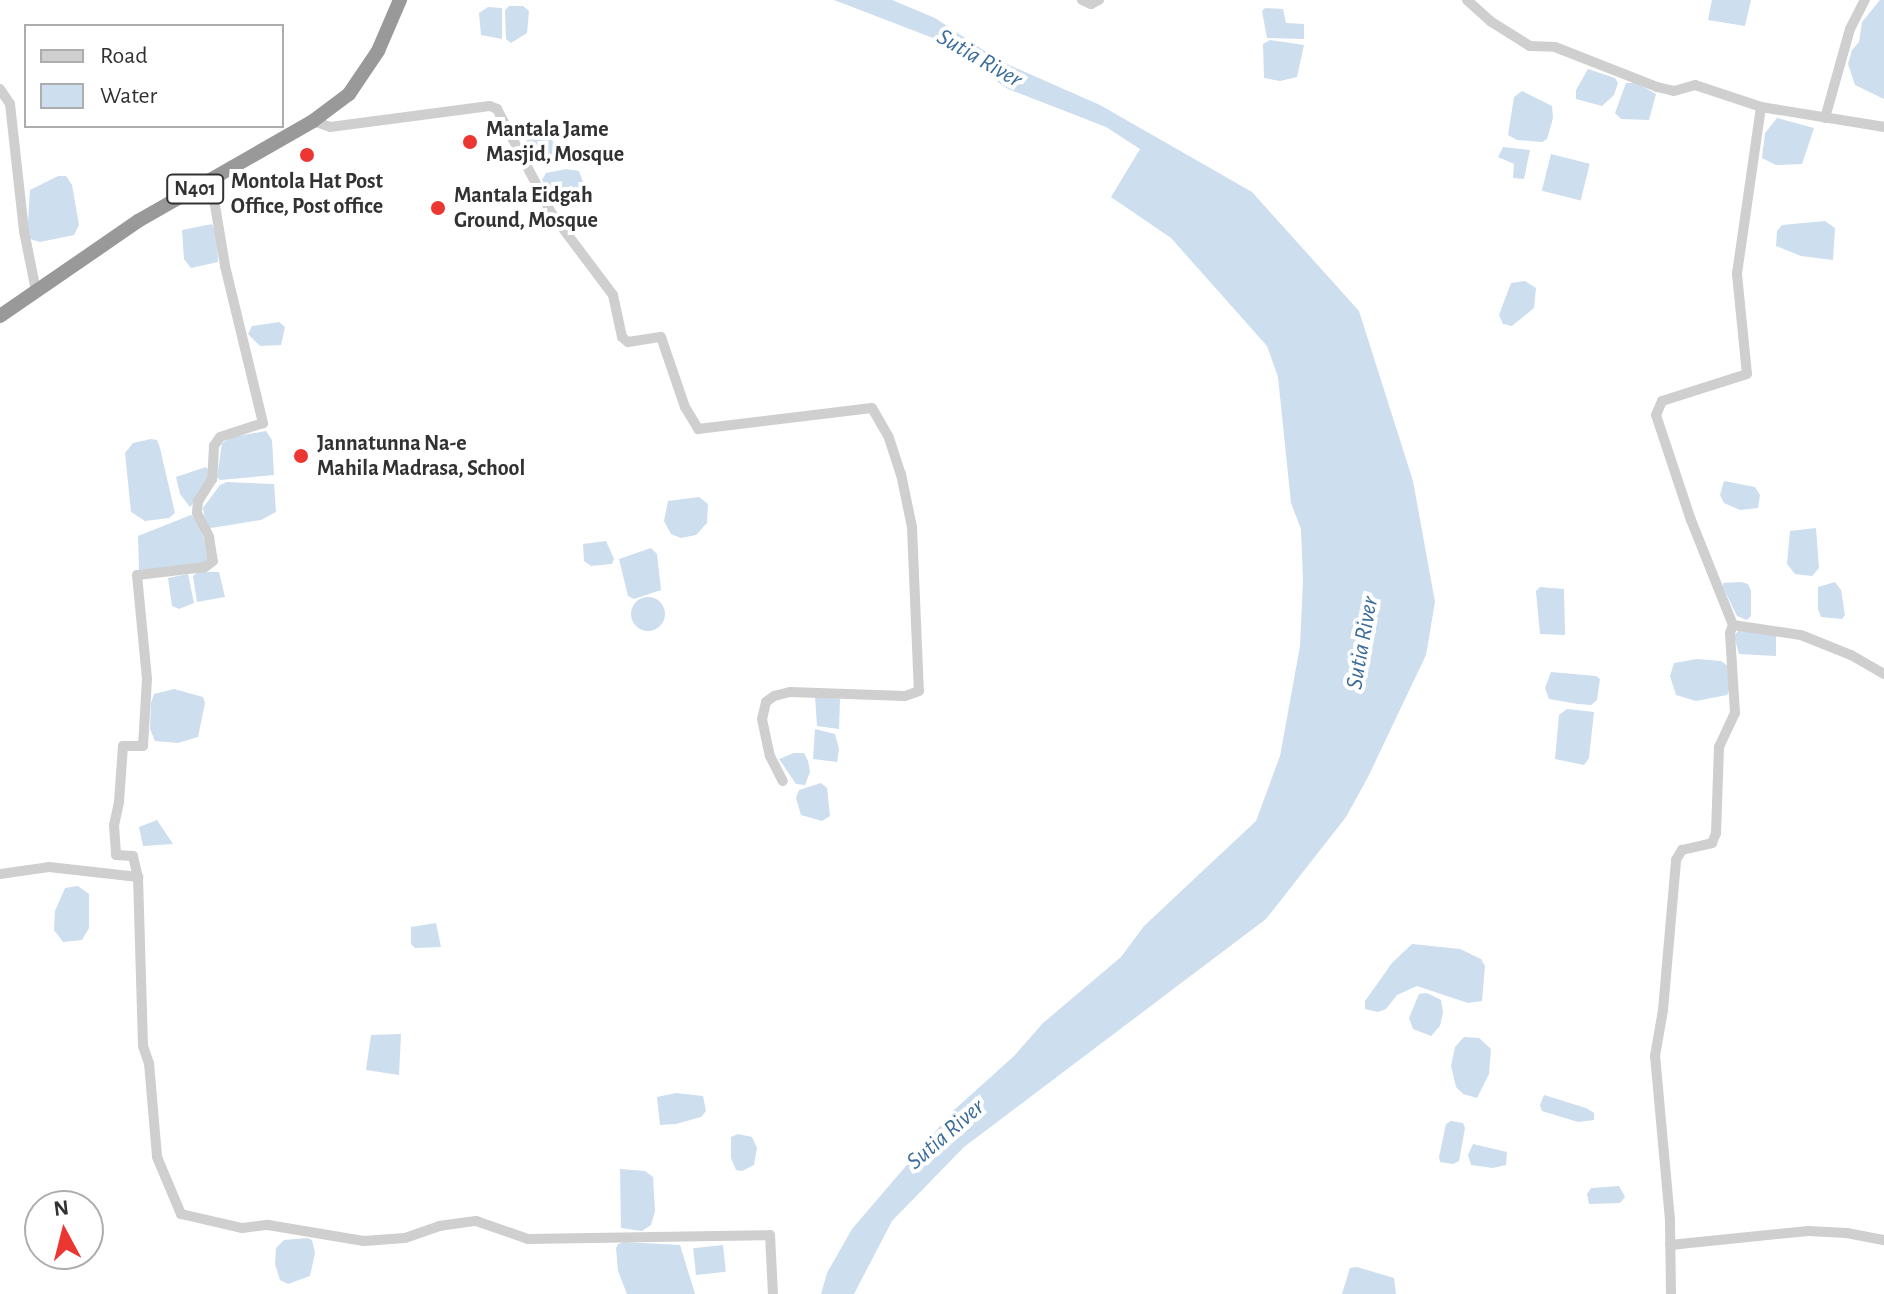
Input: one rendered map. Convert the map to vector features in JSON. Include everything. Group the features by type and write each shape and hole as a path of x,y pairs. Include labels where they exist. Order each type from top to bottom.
{"highway":[{"name":"N401","path":"0,316 138,221 313,121 349,94 378,51 398,6"}],"street":[{"path":"1082,0 1091,4 1099,0"},
{"path":"1467,0 1490,21 1530,46 1555,47 1657,87 1674,91 1695,85 1761,107 1884,127"},
{"path":"1825,118 1850,29 1865,0"},
{"path":"0,89 10,104 24,231 36,291"},
{"path":"313,121 330,127 490,106 497,109 552,214 613,295 622,337 628,342 661,337 685,407 698,429 872,408 889,438 901,474 912,527 919,691 905,696 790,692 774,696 766,702 762,719 770,756 783,781"},
{"path":"1671,1294 1655,1056 1663,1010 1676,860 1682,850 1712,843 1716,833 1719,747 1735,713 1730,633 1733,625 1691,520 1656,415 1662,401 1747,374 1737,274 1761,107"},
{"path":"211,181 225,266 263,423 220,437 214,446 212,479 198,501 197,513 209,537 213,561 205,567 137,575 147,679 143,746 123,746 114,825 116,855 133,856 138,877 143,1046 149,1063 157,1157 181,1214 242,1228 268,1225 364,1241 405,1238 439,1226 476,1221 528,1239 770,1235 773,1294"},
{"path":"1733,625 1801,635 1851,655 1884,674"},
{"path":"0,874 49,867 138,877"},
{"path":"1670,1245 1808,1231 1847,1233 1884,1240"}],"water":[{"name":"Sutia River","path":"834,0 892,0 935,18 1000,61 1100,105 1252,192 1359,311 1413,481 1435,602 1426,655 1368,777 1346,817 1266,919 964,1147 892,1221 854,1294 821,1294 827,1273 852,1229 953,1111 1014,1056 1043,1023 1121,957 1144,926 1256,821 1280,756 1300,646 1303,580 1301,529 1291,503 1278,377 1267,346 1171,238 1111,197 1140,149 1106,127 1008,89 933,38"},
{"path":"1712,0 1751,0 1745,26 1708,20"},
{"path":"1880,0 1884,0 1884,99 1855,85 1848,64 1852,50 1859,42 1862,22"},
{"path":"509,6 523,6 529,11 527,33 511,43 506,39 505,10"},
{"path":"488,7 502,8 502,39 481,35 479,13"},
{"path":"1265,8 1283,9 1286,23 1304,24 1304,39 1267,38 1262,11"},
{"path":"1270,40 1304,45 1297,77 1280,81 1264,78 1263,44"},
{"path":"1588,69 1615,78 1618,83 1614,95 1602,106 1576,99 1576,90"},
{"path":"1626,83 1636,83 1656,94 1649,120 1621,119 1615,113"},
{"path":"1522,91 1552,106 1553,118 1547,139 1542,142 1517,140 1508,135 1514,97"},
{"path":"1777,118 1814,128 1802,164 1776,165 1762,158 1765,133"},
{"path":"541,130 559,147 558,154 546,164 537,162 530,153 525,136 531,131"},
{"path":"1503,147 1530,150 1524,179 1513,178 1514,164 1498,157"},
{"path":"1551,154 1590,164 1581,201 1542,191"},
{"path":"566,169 579,171 588,196 579,205 565,209 556,204 542,180 546,173"},
{"path":"58,176 66,176 72,185 79,225 74,235 40,242 27,238 30,190"},
{"path":"1825,221 1835,228 1833,260 1801,256 1776,246 1777,231 1782,225"},
{"path":"212,224 217,235 218,262 191,268 184,259 182,230"},
{"path":"1525,281 1536,288 1534,308 1512,326 1503,324 1499,315 1511,283"},
{"path":"279,322 285,327 281,345 260,346 248,334 252,326"},
{"path":"266,431 272,440 274,475 220,480 217,477 222,443 233,437"},
{"path":"157,440 160,448 175,513 169,518 145,521 131,512 125,453 133,443"},
{"path":"206,467 210,472 205,490 190,507 180,494 176,477"},
{"path":"1724,481 1755,487 1760,495 1758,508 1740,510 1724,503 1720,495"},
{"path":"227,482 274,484 276,512 261,520 211,528 206,526 203,508 220,485"},
{"path":"699,497 708,504 707,523 696,535 681,538 671,534 664,521 668,501"},
{"path":"191,515 197,520 211,558 206,563 139,570 138,536"},
{"path":"1816,528 1819,568 1812,576 1795,574 1787,564 1790,531"},
{"path":"606,541 614,559 612,564 591,566 584,561 583,544"},
{"path":"651,548 657,554 661,590 634,599 628,596 619,559"},
{"path":"198,572 219,572 225,597 197,602 193,576"},
{"path":"188,574 194,603 179,609 172,606 168,578"},
{"path":"1835,582 1841,590 1845,615 1842,619 1821,617 1818,587"},
{"path":"1723,583 1748,584 1751,591 1751,616 1747,620 1737,616 1723,587"},
{"path":"1540,587 1564,589 1565,635 1540,634 1536,591"},
{"path":"648,597 660,602 665,614 660,626 648,631 636,626 631,614 636,602"},
{"path":"1739,630 1776,635 1776,656 1739,654 1734,636"},
{"path":"1697,659 1721,661 1728,666 1730,689 1727,695 1696,701 1676,695 1670,676 1674,663"},
{"path":"1551,672 1596,676 1600,679 1597,700 1591,705 1549,699 1545,688"},
{"path":"174,689 203,697 205,703 198,737 178,743 155,741 150,729 154,694"},
{"path":"815,696 840,699 839,729 817,726"},
{"path":"1567,709 1594,712 1589,758 1584,765 1555,759 1559,715"},
{"path":"815,729 835,734 839,749 837,762 813,759"},
{"path":"804,753 808,761 810,772 805,785 796,784 779,759"},
{"path":"821,783 827,788 830,816 822,821 801,815 796,798 799,790"},
{"path":"157,820 173,844 143,846 139,827"},
{"path":"78,886 89,894 89,928 82,940 63,942 54,930 55,911 65,888"},
{"path":"436,923 441,947 415,948 411,944 411,927"},
{"path":"1412,944 1460,949 1481,959 1485,966 1482,1001 1468,1003 1417,986 1397,995 1386,1009 1378,1012 1365,1009 1365,1001 1392,963"},
{"path":"1427,993 1441,1000 1443,1012 1440,1026 1431,1036 1413,1029 1409,1018 1419,994"},
{"path":"401,1034 399,1075 366,1070 371,1035"},
{"path":"1464,1037 1479,1038 1491,1049 1489,1074 1477,1098 1463,1094 1456,1087 1451,1066 1455,1047"},
{"path":"676,1093 703,1096 706,1111 701,1117 660,1125 657,1097"},
{"path":"1544,1095 1586,1108 1594,1113 1594,1120 1578,1122 1542,1111 1540,1105"},
{"path":"1451,1121 1463,1123 1465,1128 1459,1161 1453,1164 1440,1162 1439,1157 1446,1124"},
{"path":"738,1134 752,1137 757,1148 754,1165 742,1171 736,1170 731,1158 731,1137"},
{"path":"1473,1144 1507,1152 1506,1165 1493,1168 1471,1165 1468,1155"},
{"path":"620,1169 645,1171 653,1177 655,1211 651,1225 642,1231 621,1228"},
{"path":"1619,1186 1625,1197 1620,1203 1589,1204 1587,1194 1591,1188"},
{"path":"284,1240 312,1240 315,1253 310,1276 288,1284 280,1280 275,1264 276,1248"},
{"path":"624,1242 680,1245 695,1294 627,1294 618,1271 616,1248"},
{"path":"723,1245 726,1272 696,1275 693,1248"},
{"path":"1357,1267 1394,1278 1396,1294 1342,1294 1350,1268"}],"place":[{"name":"Mantala Jame Masjid, Mosque","path":"470,142"},
{"name":"Montola Hat Post Office, Post office","path":"307,155"},
{"name":"Mantala Eidgah Ground, Mosque","path":"438,208"},
{"name":"Jannatunna Na-e Mahila Madrasa, School","path":"301,456"}]}
